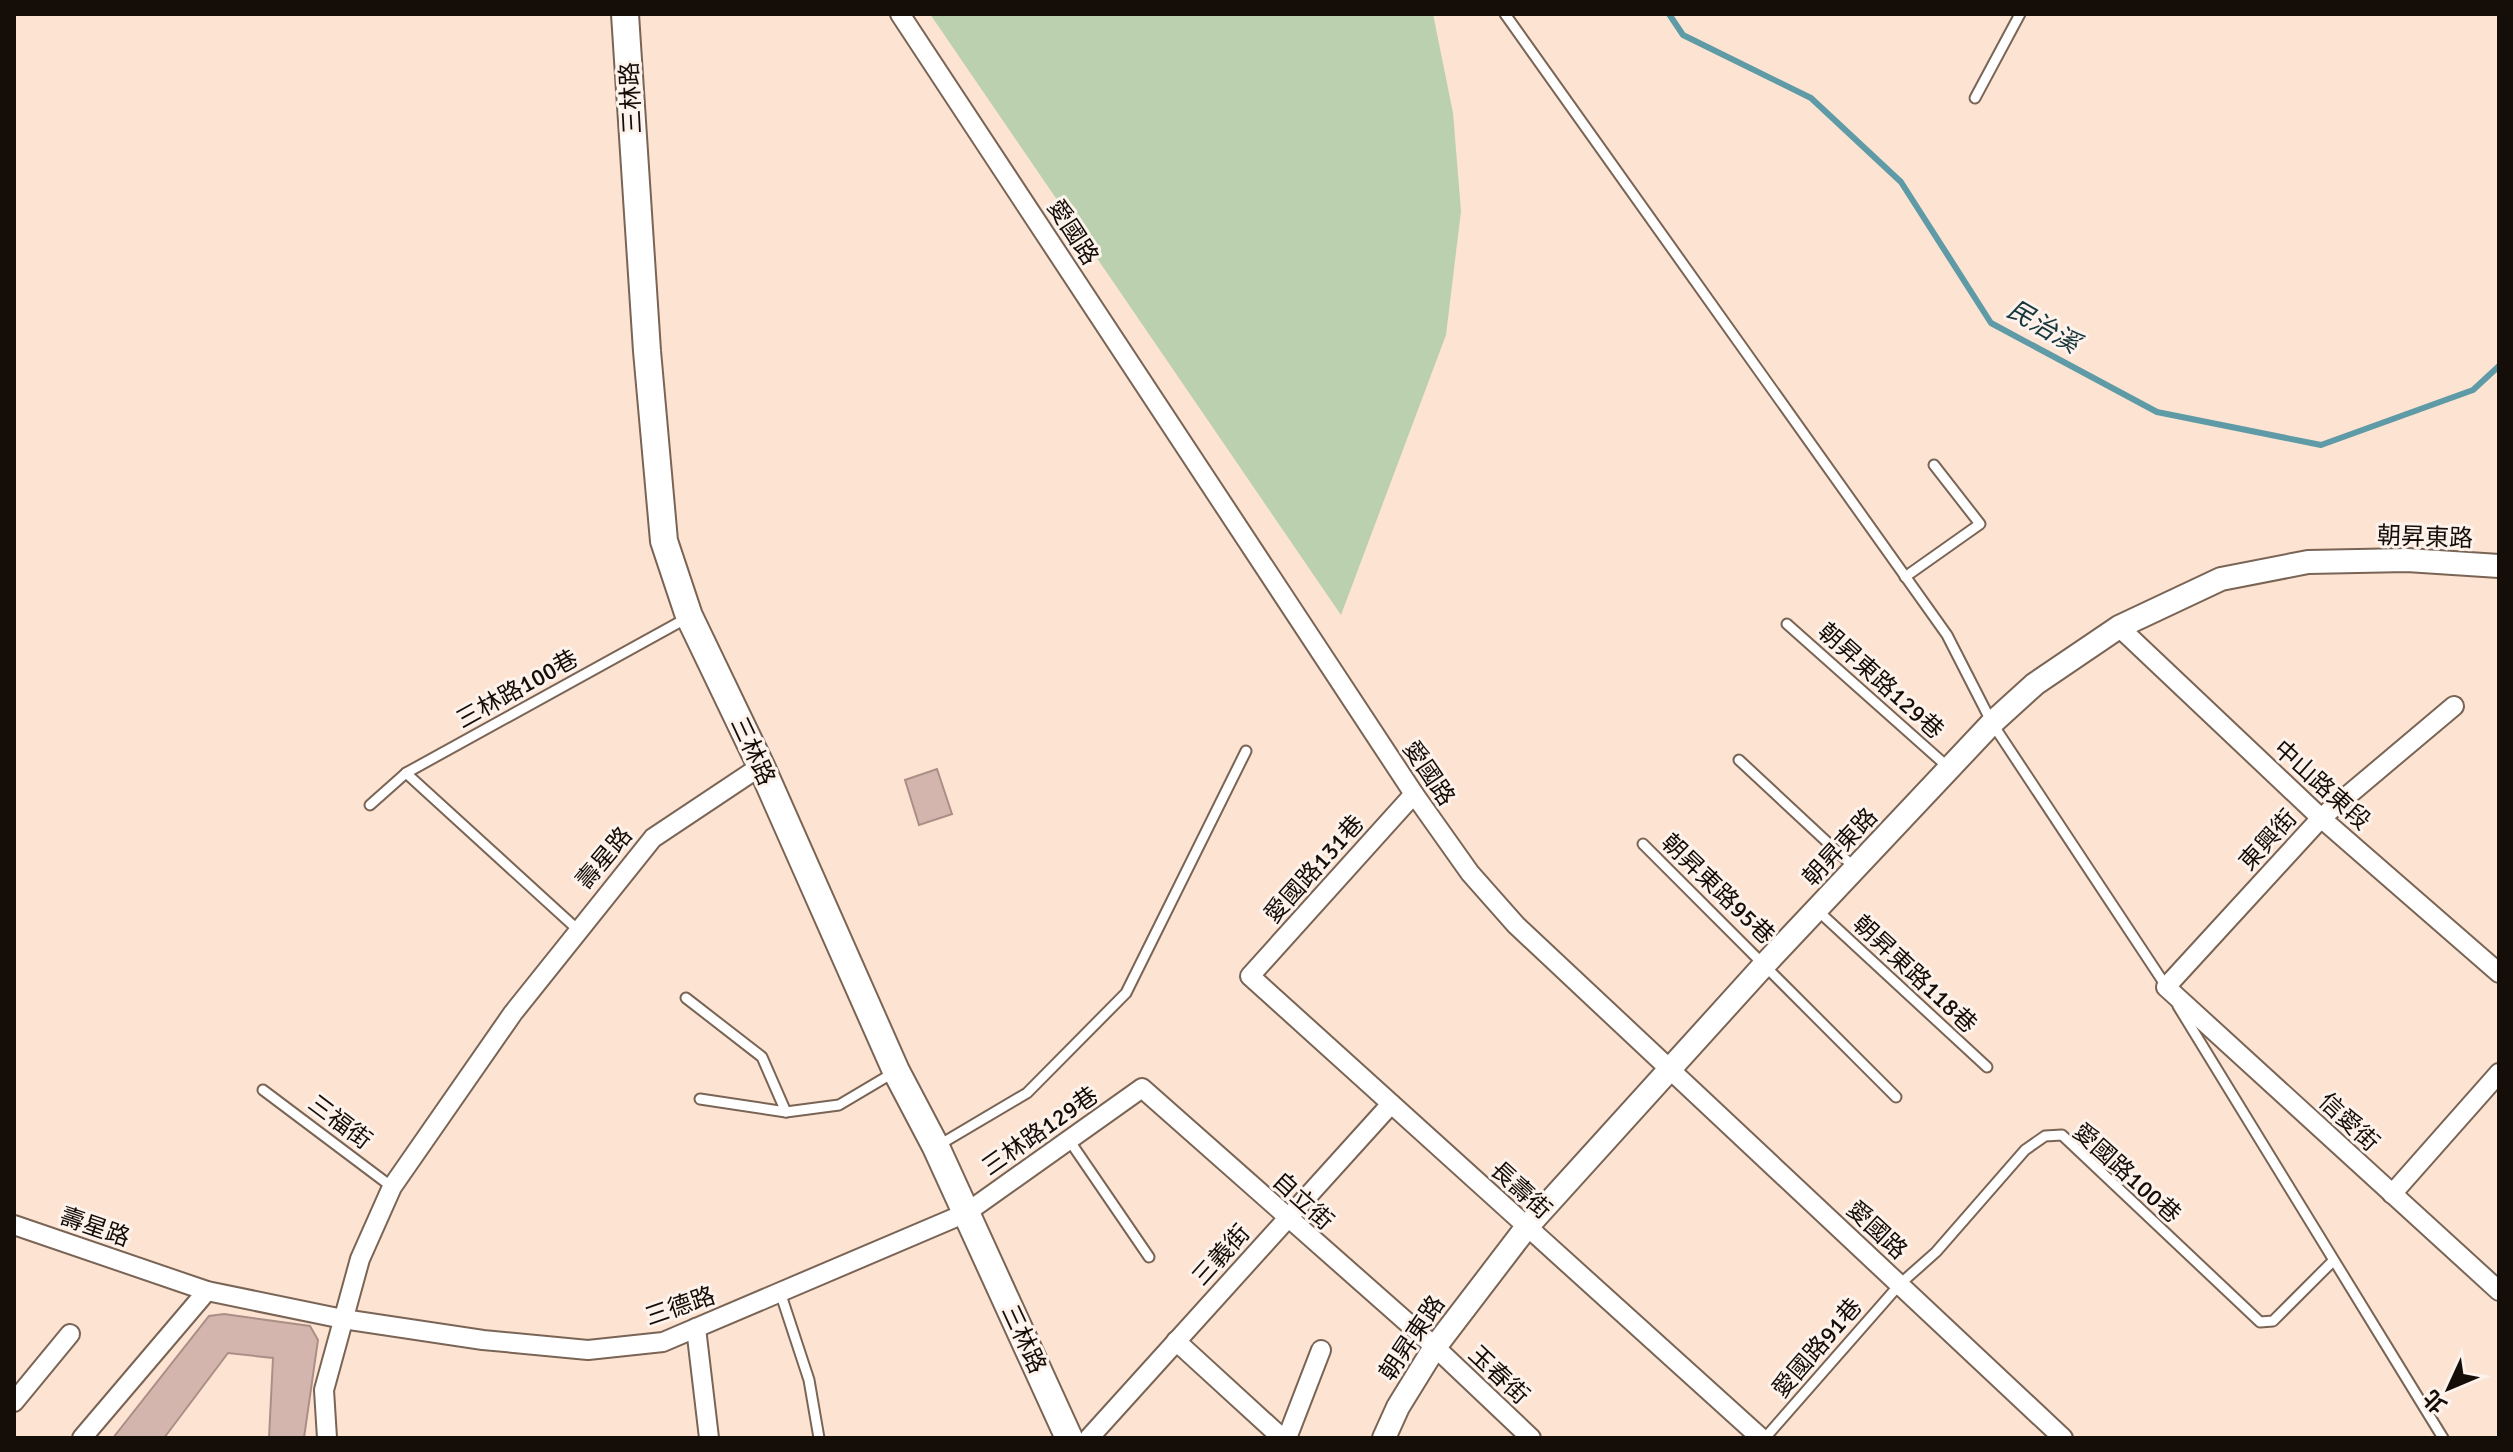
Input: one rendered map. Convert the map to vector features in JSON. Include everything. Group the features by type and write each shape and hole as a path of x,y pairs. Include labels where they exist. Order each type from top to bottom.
{"main road":[{"name":"三林路","path":"625,14 645,336 664,541 689,616 761,766 896,1071 936,1147 1069,1438"}],"street":[{"name":"愛國路","path":"900,14 1414,794 1470,873 1516,925 1668,1071 2063,1438"},
{"name":"朝昇東路","path":"1384,1438 1398,1407 1435,1347 1526,1228 1816,909 1992,723 2035,684 2119,627 2221,579 2308,562 2407,560 2499,566"},
{"name":"中山路東段","path":"2119,627 2321,818 2499,973"},
{"name":"東興街","path":"2166,987 2321,818 2454,706"},
{"name":"壽星路","path":"392,1187 513,1013 577,929 653,838 761,766"},
{"name":"愛國路131巷","path":"1250,976 1414,794"},
{"name":"長壽街","path":"1250,976 1526,1228 1763,1438"},
{"name":"信愛街","path":"2166,987 2499,1291"},
{"path":"2392,1194 2499,1073"},
{"name":"三林路129巷","path":"966,1213 1142,1088"},
{"name":"自立街","path":"1142,1088 1286,1219 1435,1347"},
{"name":"三義街","path":"1089,1438 1391,1104"},
{"path":"327,1438 324,1390 360,1259 392,1187"},
{"name":"三德路","path":"343,1319 483,1340 588,1350 663,1342 966,1213"},
{"name":"壽星路","path":"14,1225 207,1291 343,1319"},
{"path":"82,1438 207,1291"},
{"path":"696,1328 709,1438"},
{"path":"14,1402 70,1334"},
{"path":"1176,1341 1284,1438 1321,1350"},
{"name":"玉春街","path":"1435,1347 1531,1438"}],"lane":[{"path":"1505,14 1947,635 1992,723 2166,987 2443,1438"},
{"path":"1975,98 2006,46 2020,14"},
{"path":"1905,577 1980,524 1934,465"},
{"name":"三林路100巷","path":"370,805 406,773 689,616"},
{"name":"朝昇東路129巷","path":"1787,624 1949,768"},
{"path":"936,1147 1027,1093 1126,993 1246,751"},
{"path":"1739,760 1855,868"},
{"path":"406,773 577,929"},
{"name":"朝昇東路95巷","path":"1643,844 1766,963 1896,1097"},
{"name":"朝昇東路118巷","path":"1816,909 1987,1067"},
{"path":"686,998 762,1057 786,1112"},
{"path":"700,1099 786,1112 839,1105 896,1071"},
{"name":"三福街","path":"263,1090 392,1187"},
{"name":"愛國路100巷","path":"1900,1284 1936,1252 2025,1150 2045,1136 2062,1135 2260,1322 2273,1321 2333,1261"},
{"path":"1069,1140 1149,1257"},
{"name":"愛國路91巷","path":"1763,1438 1900,1284"},
{"path":"780,1292 809,1380 819,1438"}],"green space":[{"path":"930,14 1433,14 1453,113 1461,211 1446,335 1341,615"}],"building":[{"path":"937,769 952,814 919,825 905,780"},
{"path":"224,1314 310,1326 318,1340 304,1438 269,1438 273,1358 228,1353 164,1438 113,1438 209,1316"}],"waterway":[{"name":"民治溪","path":"1669,14 1683,35 1811,98 1901,182 1991,323 2157,412 2321,445 2473,390 2499,366"}]}
